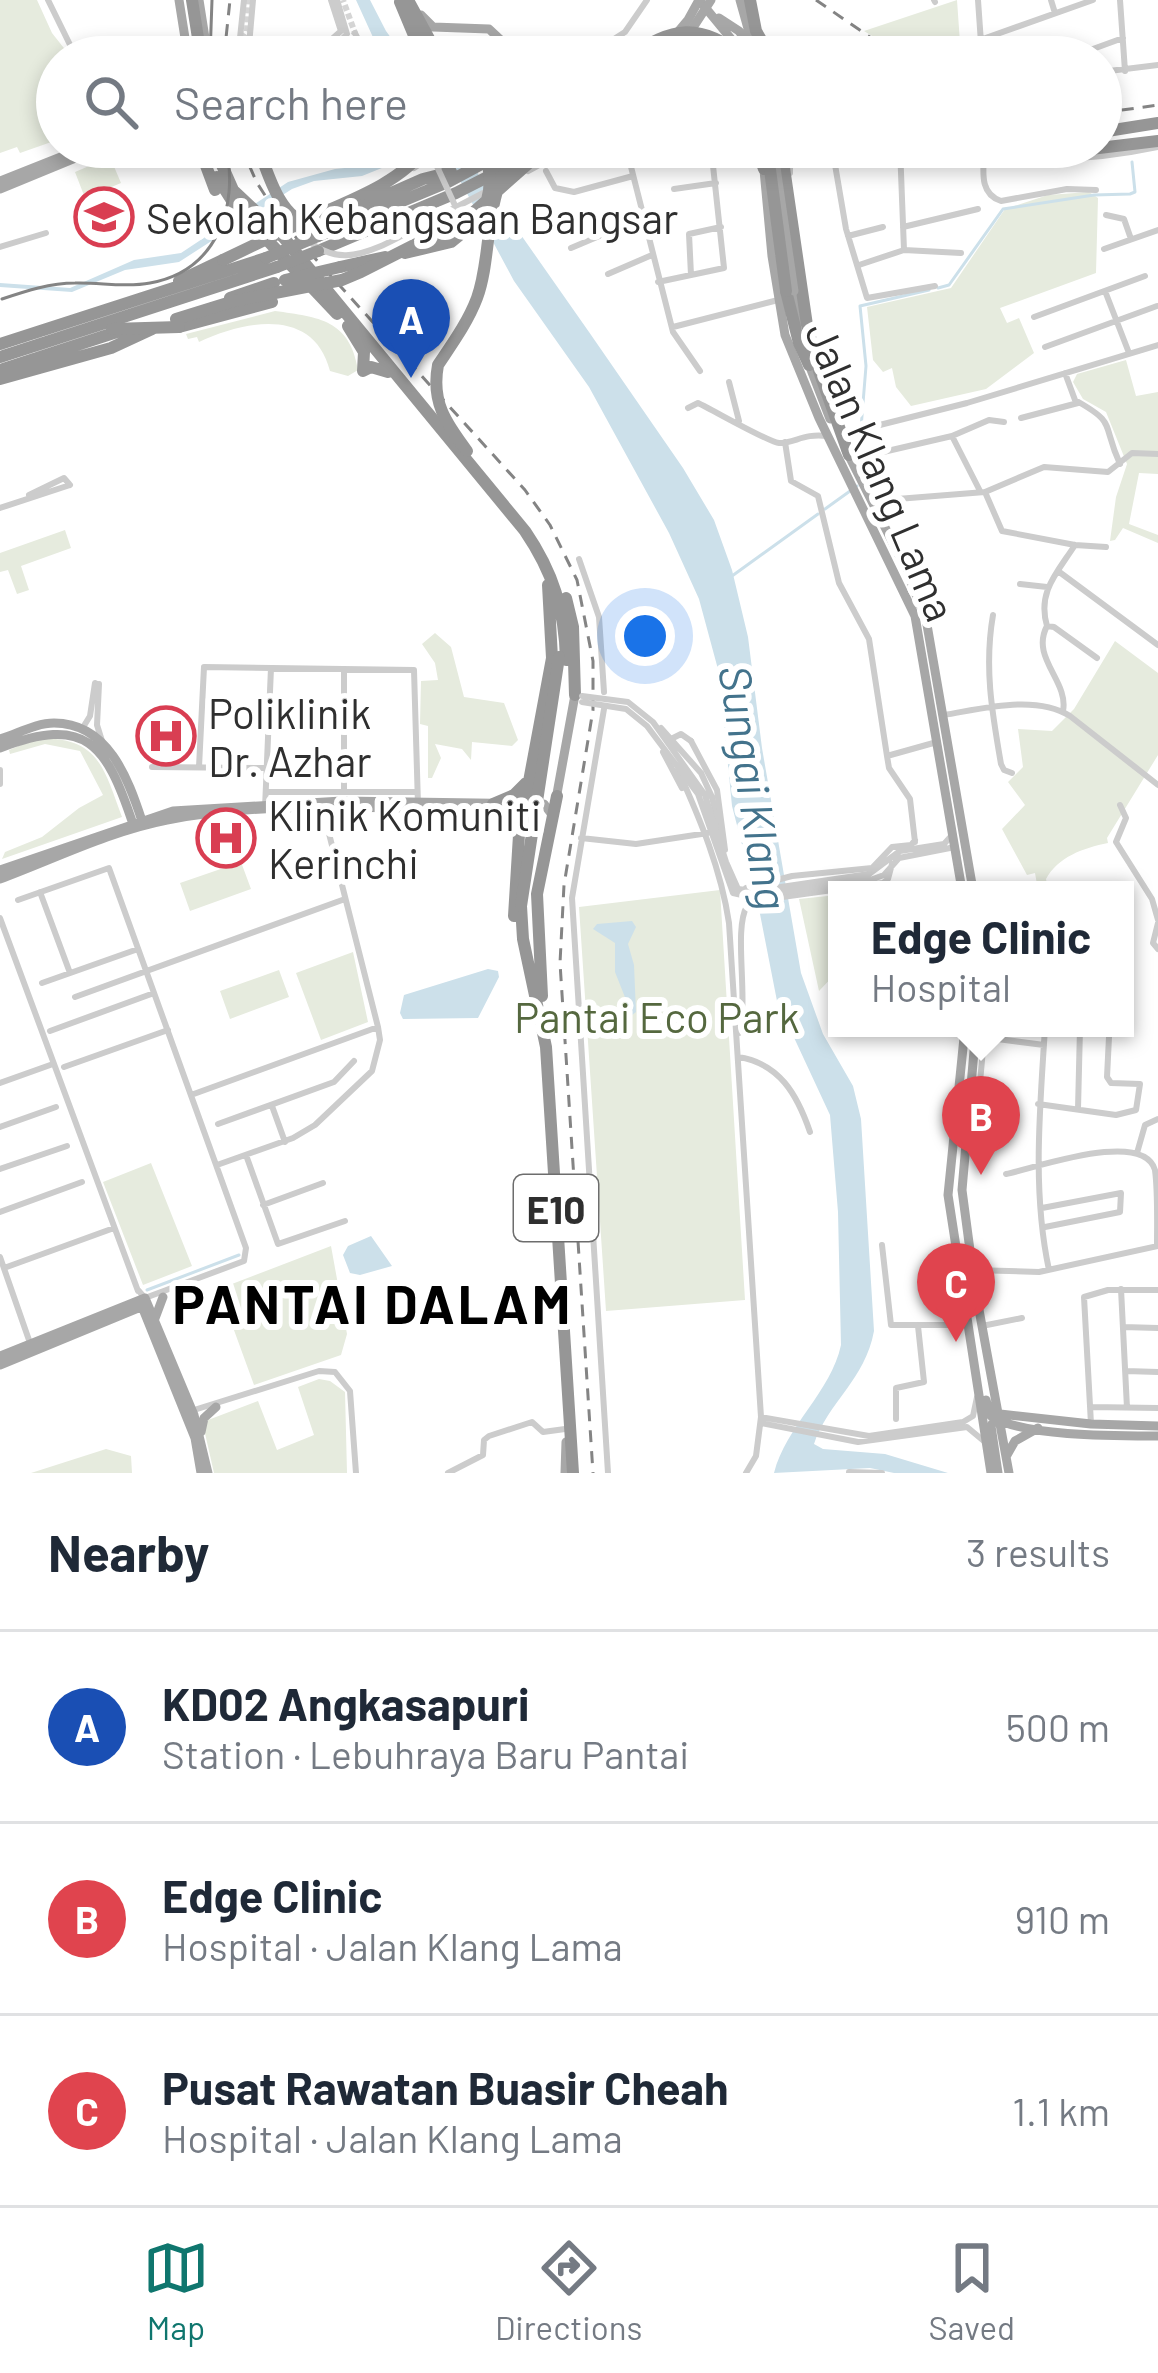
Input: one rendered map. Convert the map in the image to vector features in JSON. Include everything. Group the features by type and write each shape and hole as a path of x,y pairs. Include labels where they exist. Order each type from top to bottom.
{"highway":[{"path":"190,0 195,36"},
{"path":"402,0 414,36"},
{"path":"402,0 423,36"},
{"path":"750,0 759,36"},
{"path":"667,36 675,32 707,36"},
{"path":"1122,134 1158,133"},
{"path":"1122,139 1158,133"},
{"path":"211,168 211,181 245,210"},
{"path":"222,168 245,210"},
{"path":"266,168 299,220 316,223 409,168"},
{"path":"318,244 454,187 479,168"},
{"path":"0,344 146,298 460,238 486,208 491,168"},
{"path":"506,168 477,296 438,365 436,401 525,531"},
{"path":"0,379 111,348 234,301 362,272 466,218 523,168"},
{"path":"0,364 112,329 177,323 362,280 427,242 468,225 530,168"},
{"path":"765,171 771,168"},
{"path":"771,168 786,294 809,364"},
{"path":"776,168 784,171"},
{"path":"782,168 807,325 835,435 850,457"},
{"path":"146,298 298,224 359,201 423,178 454,187"},
{"path":"177,323 380,210 454,187"},
{"name":"E10","path":"245,210 348,326 364,352 363,371 373,367 388,373 519,534 551,584"},
{"name":"E10","path":"245,210 284,238 525,531 564,622 524,906 546,1047 573,1473"},
{"path":"0,364 114,334 274,272"},
{"path":"0,364 274,272"},
{"path":"551,584 566,597 571,615 578,699"},
{"path":"539,996 526,980 516,944 513,890 552,658 551,584"},
{"path":"519,835 509,818 493,807 518,793 528,780"},
{"path":"539,996 536,894 551,807"},
{"path":"519,835 536,821 545,827 548,841"},
{"name":"E10","path":"539,996 552,1047 558,1114 573,1473"},
{"path":"565,1429 567,1357"}],"main road":[{"path":"402,0 433,27 489,29 496,36"},
{"path":"677,36 699,0 743,36"},
{"path":"686,36 698,26 711,0"},
{"path":"740,0 746,36"},
{"path":"0,185 38,168"},
{"path":"0,185 46,168"},
{"name":"Jalan Klang Lama","path":"765,171 794,361 819,418 835,435 853,488 915,616 960,881"},
{"name":"Jalan Klang Lama","path":"809,364 923,610 971,881"},
{"path":"0,874 173,811 266,803 551,807 578,699"},
{"path":"1,740 54,723 89,725 123,772 135,800 138,824"},
{"path":"1,740 64,732 84,740 115,775 138,824"},
{"path":"949,748 963,839 955,848"},
{"path":"135,800 173,811"},
{"path":"138,824 266,803"},
{"path":"964,1037 948,1195 994,1473"},
{"path":"979,1037 962,1166 972,1270 996,1389 994,1473"},
{"path":"152,1325 167,1293"},
{"path":"0,1365 124,1314 143,1300"},
{"path":"143,1300 201,1435"},
{"path":"0,1356 143,1300"},
{"path":"124,1314 152,1325 185,1395 204,1473"},
{"path":"987,1347 995,1416"},
{"path":"973,1354 1009,1472"},
{"path":"996,1389 1021,1415"},
{"path":"185,1395 193,1403 213,1406 202,1423 204,1473"},
{"path":"995,1416 1158,1426"},
{"path":"995,1416 1038,1428 1158,1436"},
{"path":"1006,1455 1016,1441 1038,1428"},
{"path":"565,1429 573,1473"}],"street":[{"path":"48,0 66,36"},
{"path":"248,0 250,36"},
{"path":"242,36 248,0"},
{"path":"334,0 345,36"},
{"path":"334,0 341,32 337,36"},
{"path":"619,36 647,0"},
{"path":"979,0 980,36"},
{"path":"1051,0 1055,14"},
{"path":"992,36 1093,0"},
{"path":"1120,0 1125,71"},
{"path":"341,20 342,36"},
{"path":"1122,71 1158,65"},
{"path":"1122,143 1158,133"},
{"path":"265,168 283,211 299,231 338,257 354,256 418,226 479,168"},
{"path":"424,248 453,236 460,225 436,168"},
{"path":"631,168 673,327 700,371"},
{"path":"658,282 724,268 714,168"},
{"path":"777,168 788,195"},
{"path":"836,168 848,236 867,298 935,286"},
{"path":"900,168 904,250"},
{"path":"985,168 988,194 1001,201 1067,189 1096,190"},
{"path":"546,171 555,188 574,192 633,176"},
{"path":"674,189 716,183"},
{"path":"902,227 978,209"},
{"path":"1106,215 1124,219 1131,239"},
{"path":"571,248 642,218"},
{"path":"691,274 689,234 722,226"},
{"path":"848,236 883,227"},
{"path":"1104,249 1158,230"},
{"path":"0,247 46,233"},
{"path":"859,265 904,250 961,253"},
{"path":"608,274 652,255"},
{"path":"1034,317 1145,276"},
{"path":"1105,291 1129,353"},
{"path":"673,327 786,294"},
{"path":"1045,347 1157,305"},
{"path":"688,408 698,403 739,421 757,436 785,442 808,434 859,430 967,403 1158,345"},
{"path":"1065,373 1078,403"},
{"path":"729,382 739,421"},
{"path":"1021,418 1078,403 1095,409 1120,464"},
{"path":"808,434 819,418"},
{"path":"850,457 952,436 989,420 1004,422"},
{"path":"952,436 1002,531 1106,547"},
{"path":"785,442 791,481 818,496 840,587 867,630 889,768 910,799 915,844"},
{"path":"872,501 983,493 1044,467 1108,472 1132,453 1158,454"},
{"path":"0,508 64,478 70,485"},
{"path":"1063,711 1064,698 1042,646 1046,626 1042,608 1047,587 1076,545"},
{"path":"579,559 599,617 604,692"},
{"path":"1058,572 1158,645"},
{"path":"1020,584 1047,587"},
{"path":"993,615 987,651 991,707 1001,764 1012,773"},
{"path":"1046,626 1097,658"},
{"path":"199,767 204,667 414,670 418,802 344,791 266,803 271,668"},
{"path":"344,669 344,791"},
{"path":"89,725 97,683"},
{"path":"578,699 628,702 685,750 712,797 731,900 729,923"},
{"path":"578,699 626,709 640,718 698,794 729,889 738,896 828,890"},
{"path":"944,715 991,707 1063,711 1158,785"},
{"path":"604,709 572,898 608,1473"},
{"path":"653,722 705,795 738,889"},
{"path":"725,862 722,806 691,741 677,734 667,744 700,819 729,923 761,1420 756,1456 746,1473"},
{"path":"658,742 694,806"},
{"path":"887,756 937,742"},
{"path":"152,767 268,768"},
{"path":"0,770 0,784"},
{"path":"1120,805 1125,824 1116,842 1152,899 1158,922 1153,944 1158,950"},
{"path":"217,1166 285,1142 315,1125 372,1070 380,1040 378,1027 322,806"},
{"path":"704,833 715,824 716,814"},
{"path":"686,837 700,819"},
{"path":"581,838 636,844 704,833 715,835 723,844"},
{"path":"738,889 812,873 872,868 890,849 944,844 953,834"},
{"path":"848,881 869,877 915,844"},
{"path":"835,872 836,881 884,875 899,857 955,848"},
{"path":"885,881 892,864"},
{"path":"0,918 143,1300 244,1261 247,1251 109,868 19,900"},
{"path":"820,891 823,873"},
{"path":"738,889 828,882"},
{"path":"737,1037 742,1015 741,918 750,904 764,897 828,885"},
{"path":"40,892 70,974"},
{"path":"75,997 345,899"},
{"path":"42,983 138,949"},
{"path":"50,1031 154,993"},
{"path":"191,1095 378,1027"},
{"path":"64,1067 168,1030"},
{"path":"975,1136 980,1037"},
{"path":"1005,1037 1044,1045"},
{"path":"1044,1037 1038,1104 1049,1270"},
{"path":"1078,1109 1080,1037"},
{"path":"1038,1104 1132,1113 1139,1106 1140,1084 1108,1081 1109,1037"},
{"path":"738,1057 764,1063 780,1077 799,1102 810,1132"},
{"path":"218,1124 334,1082 354,1061"},
{"path":"0,1083 53,1064"},
{"path":"271,1104 285,1142"},
{"path":"0,1127 56,1107"},
{"path":"1137,1153 1145,1125 1158,1119"},
{"path":"0,1169 67,1145"},
{"path":"972,1270 1049,1270 1158,1246 1157,1178 1150,1160 1137,1153 1106,1151 1006,1174"},
{"path":"246,1156 276,1240 283,1245 345,1221"},
{"path":"0,1212 82,1182"},
{"path":"263,1205 322,1184"},
{"path":"1042,1208 1121,1193 1120,1212 1043,1227"},
{"path":"4,1268 114,1228"},
{"path":"882,1245 891,1325 967,1325"},
{"path":"0,1257 29,1343"},
{"path":"1091,1424 1084,1297 1121,1289 1158,1290"},
{"path":"1121,1289 1127,1408"},
{"path":"982,1326 1022,1318"},
{"path":"896,1419 896,1388 924,1382 917,1325"},
{"path":"1123,1327 1158,1328"},
{"path":"190,1414 319,1370 335,1372 350,1391 356,1473"},
{"path":"1126,1371 1158,1372"},
{"path":"844,1437 963,1422 973,1416 978,1388"},
{"path":"1091,1407 1158,1408"},
{"path":"761,1420 873,1440 967,1427 986,1445"},
{"path":"448,1473 483,1455 489,1436 532,1422 545,1433 565,1429"},
{"path":"849,1472 882,1473"}],"green space":[{"path":"0,0 37,0 54,36 36,36 36,147 0,153"},
{"path":"957,0 960,36 872,36 864,31"},
{"path":"115,168 121,183 85,198 75,172"},
{"path":"1089,192 1098,198 1096,273 1000,308 1007,323 1019,318 1034,353 986,389 911,406 896,387 892,368 883,372 873,360 867,307 951,288 1005,209 1048,195"},
{"path":"275,311 318,319 340,331 358,370 348,376 330,371 322,350 309,336 276,324 237,328 199,342 186,334"},
{"path":"1126,360 1136,396 1158,392 1158,474 1139,473 1129,524 1158,535 1158,543 1123,528 1110,541 1116,497 1127,464 1106,412 1083,399 1073,382 1077,374"},
{"path":"65,530 71,548 21,566 29,590 17,594 8,570 0,572 0,553"},
{"path":"435,633 451,647 464,697 504,703 518,740 512,746 472,742 471,760 462,749 435,744 441,758 428,778 428,726 420,724 421,681 438,680 435,663 422,644"},
{"path":"1115,641 1158,673 1158,755 1108,843 1064,859 1046,881 1036,881 1035,873 1027,875 1002,829 1025,805 1008,782 1023,767 1018,729 1052,731 1074,709"},
{"path":"38,738 74,743 96,758 122,817 2,859 5,852 42,837 103,795 80,751 45,744 10,754 9,750"},
{"path":"241,862 251,889 190,911 180,883"},
{"name":"Pantai Eco Park","path":"720,890 745,1300 606,1311 579,907"},
{"path":"828,896 828,982 819,991 799,899"},
{"path":"353,952 368,1022 321,1040 296,973"},
{"path":"279,970 289,997 230,1019 220,991"},
{"path":"151,1163 192,1266 143,1285 103,1182"},
{"path":"331,1246 347,1334 341,1355 254,1385 219,1289"},
{"path":"319,1379 345,1392 347,1473 214,1473 204,1429 208,1420 258,1401 277,1450 314,1435 298,1387"},
{"path":"106,1449 131,1456 132,1473 31,1473"}],"water":[{"path":"356,0 370,0 390,36 372,36"},
{"path":"382,168 292,189 179,262 125,270 72,292 0,287 0,283 70,288 134,260 181,253 288,182 335,169"},
{"name":"Sungai Klang","path":"453,168 475,168 491,200 589,332 714,520 748,637 801,973 823,1034 853,1086 861,1119 874,1331 863,1363 814,1444 823,1449 885,1454 948,1473 870,1468 774,1473 788,1440 828,1378 841,1345 830,1115 777,1001 732,806 719,673 699,599 669,533 589,387 514,281"},
{"path":"632,921 636,927 628,944 636,1012 632,1015 615,972 615,943 593,929 597,924"},
{"path":"488,969 498,971 499,977 478,1018 403,1019 404,995"},
{"path":"371,1236 392,1266 360,1275 350,1273 343,1255 348,1246"}],"waterway":[{"path":"938,288 949,285 1003,209 1130,194 1135,192 1132,162"},
{"path":"859,453 866,366 860,306 929,290"},
{"path":"863,462 868,477"},
{"path":"825,509 857,486"},
{"path":"732,576 818,514"},
{"path":"147,1290 239,1255"}],"tunnel":[{"path":"244,36 248,0"},
{"path":"343,0 352,36"}],"tram line":[{"path":"211,36 212,0"},
{"path":"2,299 66,283 131,285 173,276 207,251 218,233 229,192 229,168"}],"railway":[{"path":"226,36 230,0"},
{"path":"816,0 868,36"},
{"path":"1122,110 1158,105"},
{"path":"250,168 283,223 525,490 550,525 577,580 593,661 593,710 564,885 560,963 593,1473"}],"place":[{"name":"Sekolah Kebangsaan Bangsar","path":"104,217"},
{"name":"KD02 Angkasapuri","path":"411,378"},
{"name":"Poliklinik Dr. Azhar","path":"166,736"},
{"name":"Klinik Komuniti Kerinchi","path":"226,838"},
{"name":"Edge Clinic","path":"981,1175"},
{"name":"Pusat Rawatan Buasir Cheah","path":"956,1342"}],"district":[{"name":"PANTAI DALAM","path":"373,1302"}]}
